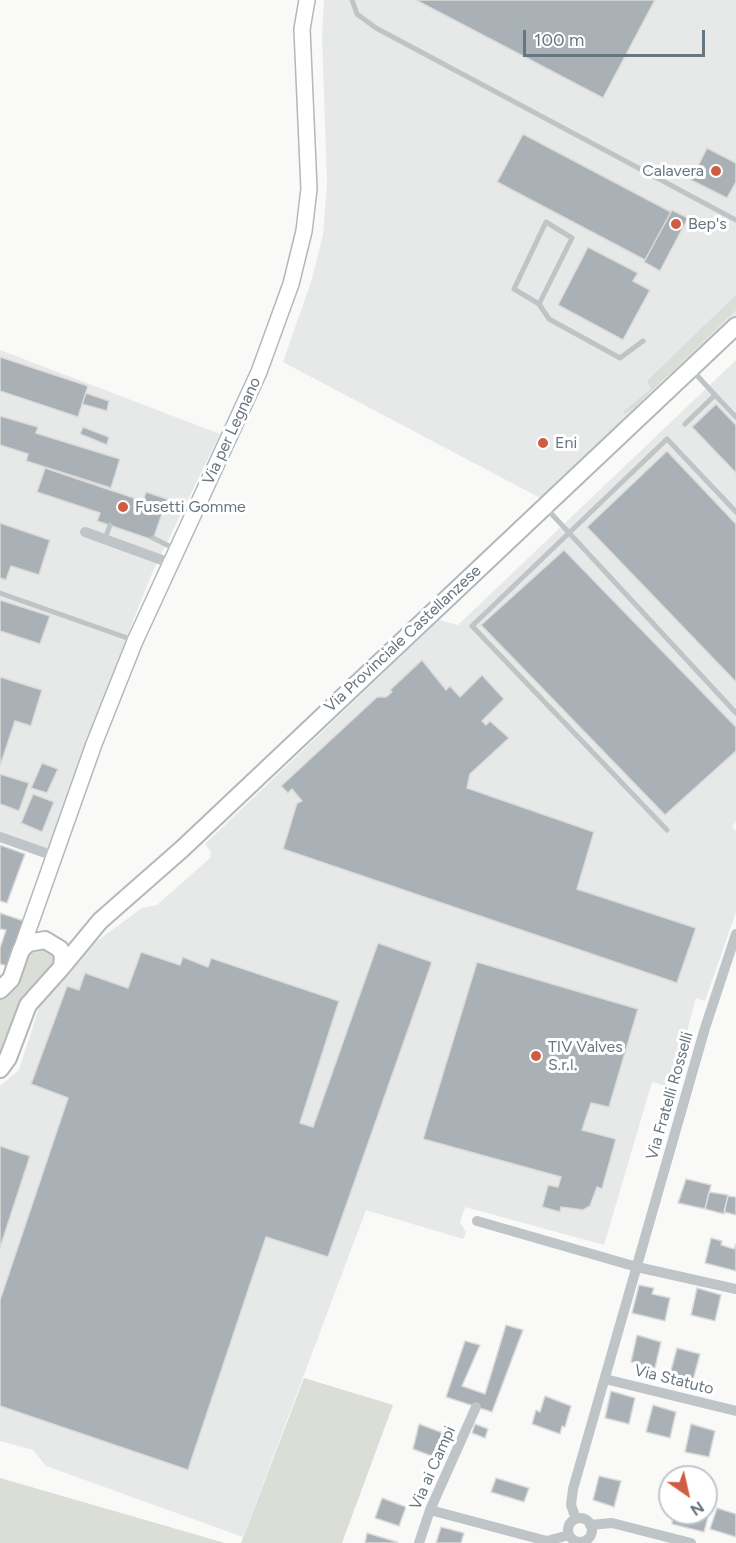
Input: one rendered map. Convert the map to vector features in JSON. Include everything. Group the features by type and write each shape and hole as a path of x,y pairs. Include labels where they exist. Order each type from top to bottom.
{"main road":[{"name":"Via Provinciale Castellanzese","path":"0,1068 8,1058 28,1005 100,921 182,849 736,326"},
{"name":"Via Provinciale Castellanzese","path":"21,950 28,943 76,935 100,921"},
{"path":"49,941 63,956 62,967"},
{"path":"0,990 16,969 21,950"}],"street":[{"name":"Via per Legnano","path":"21,950 38,909 54,856 94,744 135,641 260,372 299,255 309,189 302,29 307,0"},
{"path":"85,532 173,556"},
{"path":"0,837 54,856"},
{"name":"Via per Legnano","path":"38,909 37,929 49,941"},
{"name":"Via Fratelli Rosselli","path":"576,1519 571,1505 573,1489 705,1028 736,934"},
{"path":"477,1221 637,1267 736,1289"},
{"name":"Via Statuto","path":"605,1379 736,1411"},
{"name":"Via ai Campi","path":"419,1543 430,1510 476,1407"},
{"path":"430,1510 547,1541 569,1534"},
{"path":"576,1519 586,1520 590,1525 591,1533 584,1542 574,1540 569,1534 570,1524 576,1519"},
{"path":"590,1525 612,1523 691,1543"}],"lane":[{"path":"352,0 357,14 363,21 736,220"},
{"path":"539,304 572,238 546,222 513,289 539,304 549,319 620,358 643,341"},
{"path":"690,368 736,417"},
{"path":"685,424 715,395"},
{"path":"667,830 472,626 667,439 736,512"},
{"path":"544,506 736,713"},
{"path":"105,539 110,525"},
{"path":"153,538 173,556"},
{"path":"0,593 135,641"}],"shaded area":[{"path":"324,0 736,0 736,315 704,355 666,377 542,499 283,362 312,279 323,235 327,183 322,36"},
{"path":"736,295 736,310 634,408 624,414 623,412 651,389 647,381"},
{"path":"0,350 220,434 153,571 127,636 49,854 0,839"},
{"path":"736,360 736,822 732,826 736,831 736,912 705,1001 696,998 672,1088 652,1082 604,1245 465,1207 460,1222 466,1232 463,1239 366,1210 243,1537 46,1466 33,1450 0,1441 0,1086 19,1070 42,998 66,977 74,958 142,908 157,905 210,858 211,852 205,844 439,620 458,625"},
{"path":"43,948 51,951 56,958 55,967 30,990 19,1006 0,1057 0,998 21,977 31,952"},
{"path":"304,1378 393,1405 342,1543 241,1543"},
{"path":"0,1478 225,1543 0,1543"}],"building":[{"path":"416,0 655,0 603,98"},
{"path":"523,134 671,212 645,260 497,182"},
{"name":"Calavera","path":"707,148 736,163 736,182 727,198 691,180"},
{"path":"672,210 688,218 660,271 644,262"},
{"path":"588,247 638,273 633,281 650,290 623,340 558,305"},
{"path":"0,357 88,386 78,417 0,391"},
{"path":"86,393 109,401 107,411 82,404"},
{"path":"716,404 736,425 736,473 692,427"},
{"path":"0,416 38,427 36,433 120,459 111,488 26,461 28,454 0,445"},
{"path":"83,427 109,437 107,445 80,434"},
{"path":"667,451 736,524 736,682 587,527"},
{"name":"Fusetti Gomme","path":"45,468 143,501 146,492 167,499 153,540 97,521 100,513 37,492"},
{"path":"0,523 50,540 39,575 11,566 6,580 0,578"},
{"path":"564,550 736,727 736,751 665,815 481,625"},
{"path":"0,600 50,616 40,644 0,631"},
{"path":"422,660 446,690 450,686 460,697 482,675 504,699 482,721 486,725 490,721 509,738 470,774 467,788 594,832 577,889 696,928 677,983 283,849 297,803 302,801 292,789 288,793 281,786 377,697 386,697 392,692 390,690"},
{"path":"0,677 42,690 31,726 15,721 0,766"},
{"path":"42,763 58,769 47,793 31,788"},
{"path":"0,774 29,783 19,811 0,804"},
{"path":"33,794 54,802 42,832 21,823"},
{"path":"0,845 25,854 7,903 0,901"},
{"path":"0,913 24,921 8,966 0,964 0,948 6,930 0,929"},
{"path":"378,943 432,962 328,1257 266,1237 188,1470 0,1406 0,1300 68,1098 31,1084 67,986 79,990 85,973 128,988 141,952 180,965 183,957 208,967 211,958 339,1001 300,1123 313,1127"},
{"name":"TIV Valves S.r.l.","path":"477,962 638,1009 609,1107 591,1103 582,1130 616,1139 602,1189 597,1187 590,1206 583,1210 561,1207 560,1212 542,1207 548,1185 558,1187 561,1177 423,1139"},
{"path":"0,1146 30,1156 0,1248"},
{"path":"686,1179 711,1185 705,1209 678,1203"},
{"path":"709,1192 728,1195 724,1214 705,1209"},
{"path":"728,1196 736,1197 736,1215 724,1212"},
{"path":"711,1238 722,1241 721,1245 734,1249 736,1244 736,1271 705,1263"},
{"path":"639,1285 654,1288 652,1294 670,1298 665,1321 632,1313"},
{"path":"697,1288 721,1295 715,1321 691,1315"},
{"path":"506,1325 523,1330 492,1412 446,1397 465,1341 480,1345 462,1386 485,1394"},
{"path":"637,1335 661,1342 655,1368 631,1362"},
{"path":"677,1348 700,1354 693,1380 670,1374"},
{"path":"611,1391 635,1398 629,1424 605,1418"},
{"path":"545,1396 571,1406 565,1427 562,1426 560,1434 532,1424 536,1410 540,1412"},
{"path":"653,1405 676,1412 670,1438 646,1432"},
{"path":"419,1424 443,1433 437,1458 413,1449"},
{"path":"475,1424 488,1429 485,1438 472,1433"},
{"path":"691,1424 715,1431 709,1457 685,1452"},
{"path":"599,1476 621,1481 614,1507 593,1500"},
{"path":"496,1478 529,1488 524,1502 491,1492"},
{"path":"382,1498 406,1507 399,1526 375,1518"},
{"path":"718,1508 736,1514 736,1537 710,1529 711,1525 718,1525"},
{"path":"676,1525 706,1525 704,1532"},
{"path":"441,1527 464,1533 461,1543 436,1543"},
{"path":"367,1533 397,1542 397,1543 365,1543"}],"place":[{"name":"Calavera","path":"716,171"},
{"name":"Bep's","path":"676,224"},
{"name":"Eni","path":"543,443"},
{"name":"Fusetti Gomme","path":"123,507"},
{"name":"TIV Valves S.r.l.","path":"536,1056"}]}
